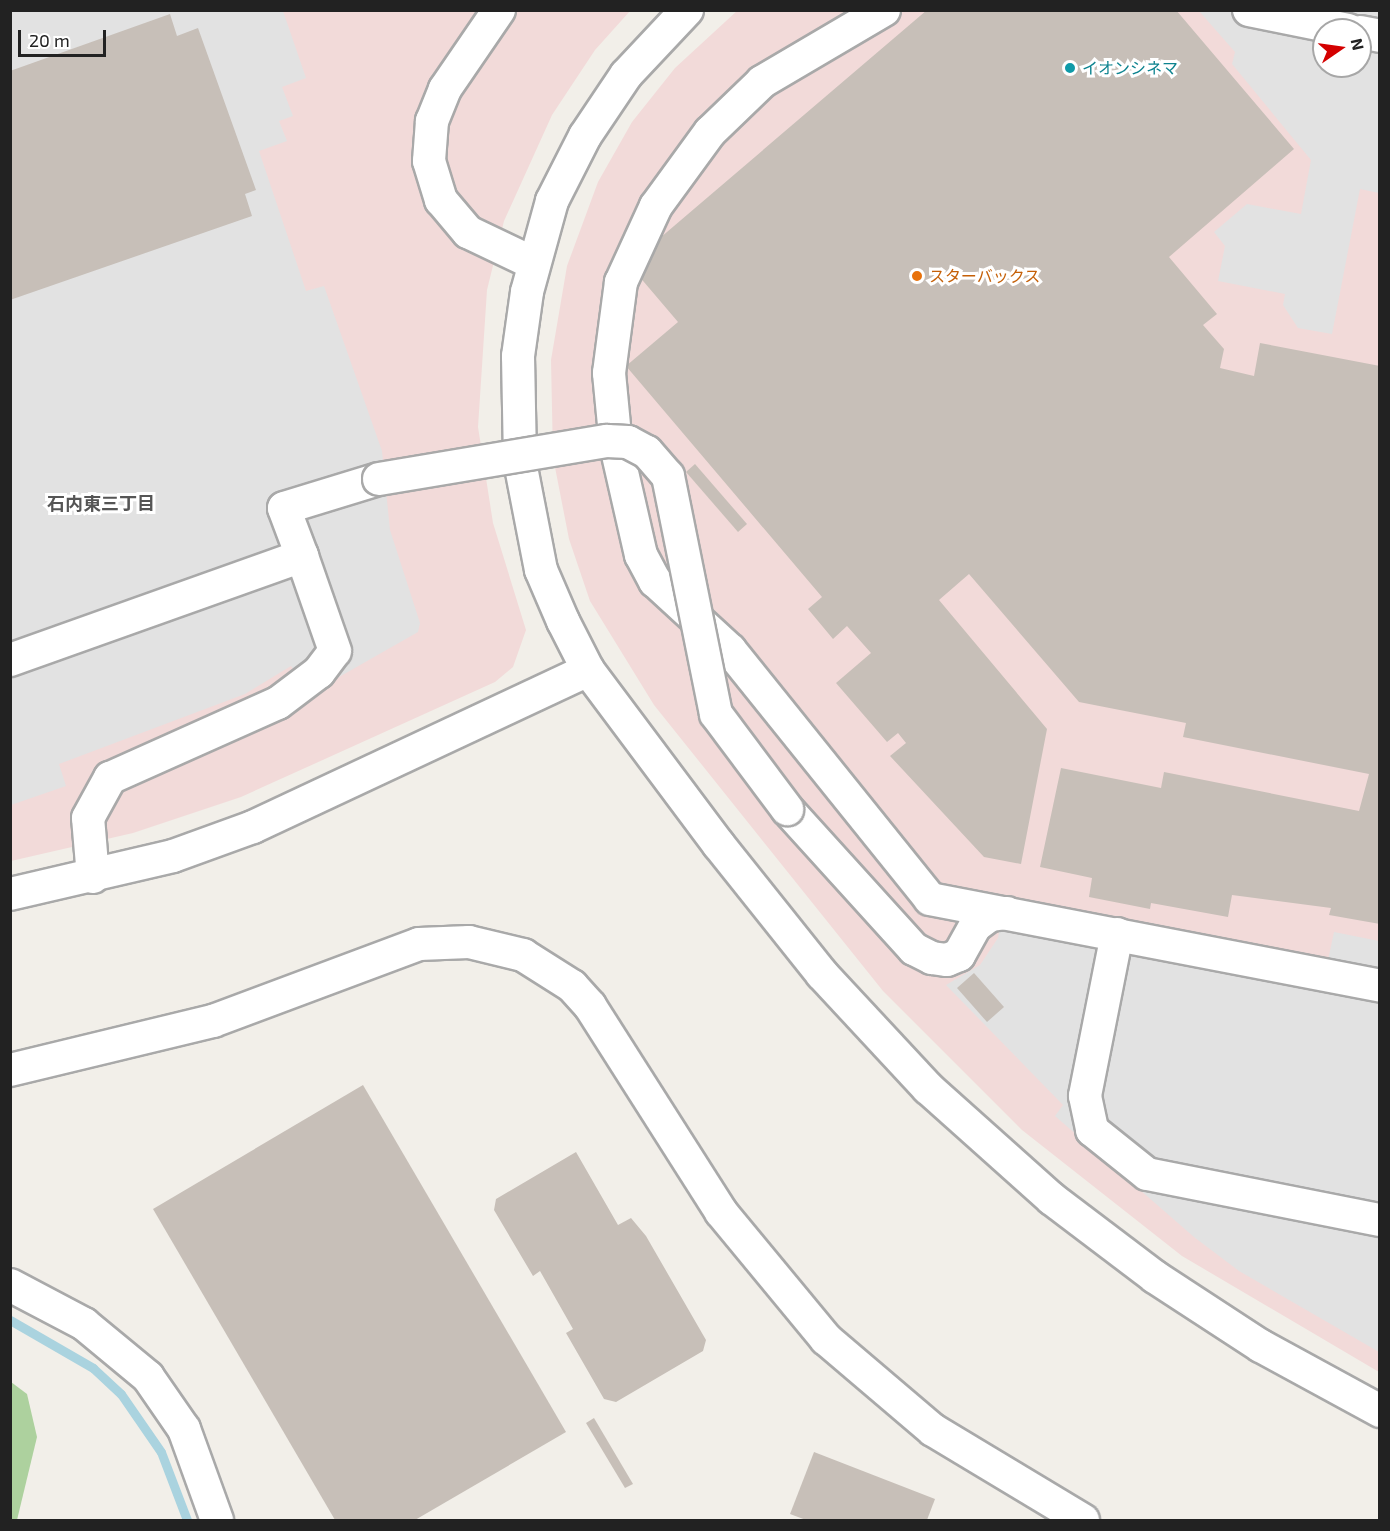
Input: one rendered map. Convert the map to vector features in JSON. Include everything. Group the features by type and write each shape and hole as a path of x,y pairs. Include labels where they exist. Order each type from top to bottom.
{"street":[{"path":"499,10 445,88 432,121 429,161 441,200 468,231 533,262"},
{"path":"687,10 604,104 552,201 533,262 518,356 520,462 541,570 588,670 822,974 892,1052 972,1129 1155,1277 1261,1346 1380,1411"},
{"path":"884,10 762,82 710,132 656,207 621,282 609,373 616,446 641,555 655,581 730,650 930,899 1380,986"},
{"path":"1249,10 1312,23"},
{"path":"93,877 88,818 110,778 278,704 319,672 334,651 328,618 284,508 379,479 607,441 628,442 647,452 668,476 716,714 787,809 914,949 947,960 958,955 975,926 1006,913"},
{"path":"10,660 302,556"},
{"path":"10,894 93,877 253,827 588,670"},
{"path":"1117,934 1084,1095 1092,1130 1147,1174 1380,1220"},
{"path":"10,1070 213,1022 420,944 470,942 523,955 572,986 590,1006 721,1212 826,1339 933,1430 1083,1521"},
{"path":"10,1286 98,1333 148,1377 184,1429 218,1521"}],"shaded area":[{"path":"738,10 1379,11 1379,1372 1182,1256 1022,1130 883,991 654,705 590,601 569,539 553,457 551,360 567,266 598,182 632,122 675,68"},
{"path":"10,11 283,11 306,78 282,87 293,116 279,121 287,141 259,151 306,291 324,286 382,451 390,530 420,623 418,632 311,693 291,666 245,694 59,764 66,786 11,805"},
{"path":"11,11 630,11 595,50 552,115 504,221 487,290 478,427 493,523 526,630 513,667 495,682 241,797 133,833 11,861"},
{"path":"1199,11 1379,11 1379,193 1360,189 1332,334 1298,328 1283,305 1285,294 1218,281 1225,246 1214,232 1247,204 1301,214 1311,160 1232,64 1235,52"},
{"path":"1006,896 1328,960 1334,932 1379,941 1379,1352 1239,1271 1194,1237 1055,1116 1063,1105 946,985 980,965 998,938"}],"green space":[{"path":"11,1382 27,1394 37,1437 17,1520 10,1520"}],"building":[{"path":"927,10 1176,10 1294,149 1169,257 1217,314 1203,325 1224,349 1220,368 1254,376 1260,343 1380,366 1380,924 1329,915 1331,908 1232,895 1228,917 1151,903 1150,909 1089,897 1092,878 1040,867 1061,768 1161,788 1164,772 1359,811 1369,774 1183,737 1186,723 1079,702 969,574 939,600 1047,729 1021,864 984,857 890,756 906,743 898,733 887,742 836,683 871,653 847,626 833,639 808,609 822,597 626,366 678,322 638,275 640,255"},
{"path":"170,14 177,36 198,28 256,190 245,194 252,216 10,300 10,71"},
{"path":"695,464 747,524 738,532 686,472"},
{"path":"974,973 1004,1007 987,1022 957,988"},
{"path":"363,1085 566,1432 415,1520 335,1520 153,1209"},
{"path":"576,1152 618,1225 631,1218 646,1236 706,1340 703,1351 616,1402 604,1399 566,1333 573,1329 540,1271 533,1276 494,1210 496,1199"},
{"path":"594,1418 633,1484 625,1488 586,1423"},
{"path":"814,1452 935,1499 927,1520 806,1520 790,1514"}],"waterway":[{"path":"10,1320 93,1368 121,1394 161,1452 187,1520"}],"place":[{"name":"イオンシネマ","path":"1070,68"},
{"name":"スターバックス","path":"917,276"}],"district":[{"name":"石内東三丁目","path":"101,503"}]}
